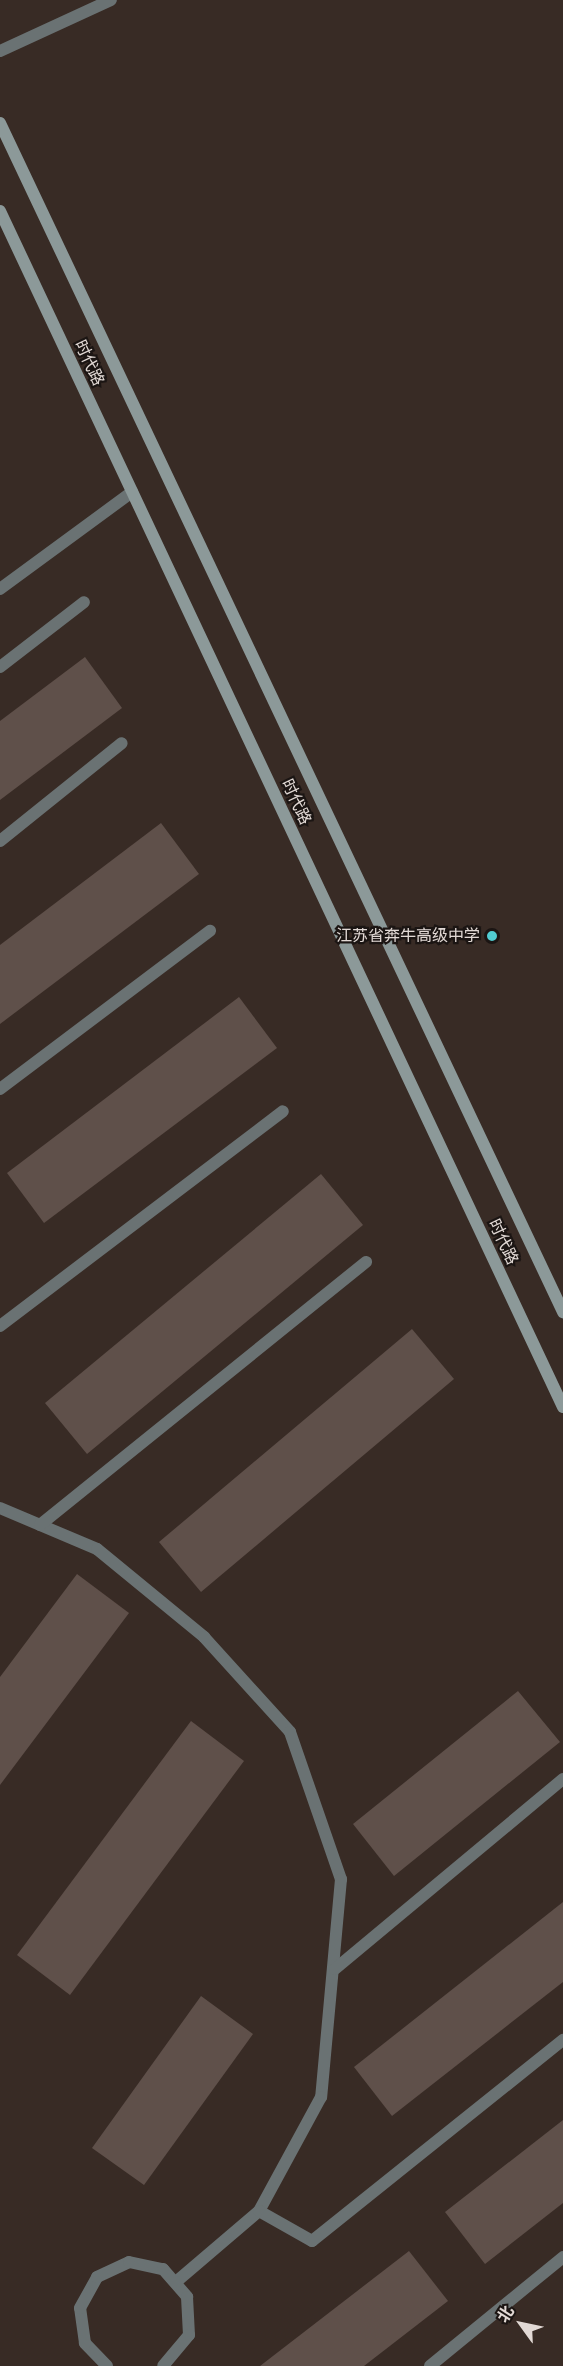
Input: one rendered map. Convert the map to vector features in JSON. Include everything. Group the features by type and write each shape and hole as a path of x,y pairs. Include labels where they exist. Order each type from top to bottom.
{"street":[{"path":"0,51 111,0"},
{"name":"时代路","path":"0,123 563,1312"},
{"name":"时代路","path":"0,211 563,1407"},
{"path":"0,589 132,492"},
{"path":"0,667 84,602"},
{"path":"0,841 122,743"},
{"path":"0,1089 210,931"},
{"path":"0,1326 283,1111"},
{"path":"40,1525 366,1262"},
{"path":"0,1509 97,1549 195,1629 290,1732 340,1879 334,1969 321,2097 259,2211 177,2281"},
{"path":"334,1969 563,1779"},
{"path":"259,2211 312,2241 563,2040"},
{"path":"430,2366 563,2257"},
{"path":"107,2366 85,2343 80,2326 86,2291 97,2277 129,2262 163,2270 177,2281 191,2316 180,2352 165,2366"}],"building":[{"path":"85,657 122,708 0,800 0,721"},
{"path":"161,823 199,874 0,1024 0,945"},
{"path":"239,997 277,1048 44,1223 7,1173"},
{"path":"321,1174 363,1225 87,1454 45,1403"},
{"path":"412,1329 454,1379 201,1592 159,1542"},
{"path":"77,1574 129,1613 0,1785 0,1677"},
{"path":"518,1691 560,1742 394,1876 353,1824"},
{"path":"191,1721 244,1761 70,1995 17,1955"},
{"path":"563,1902 563,1982 392,2116 354,2067"},
{"path":"201,1996 253,2034 144,2185 92,2148"},
{"path":"563,2120 563,2203 485,2264 445,2212"},
{"path":"409,2251 448,2301 364,2366 260,2366"}],"place":[{"name":"江苏省奔牛高级中学","path":"492,936"}]}
